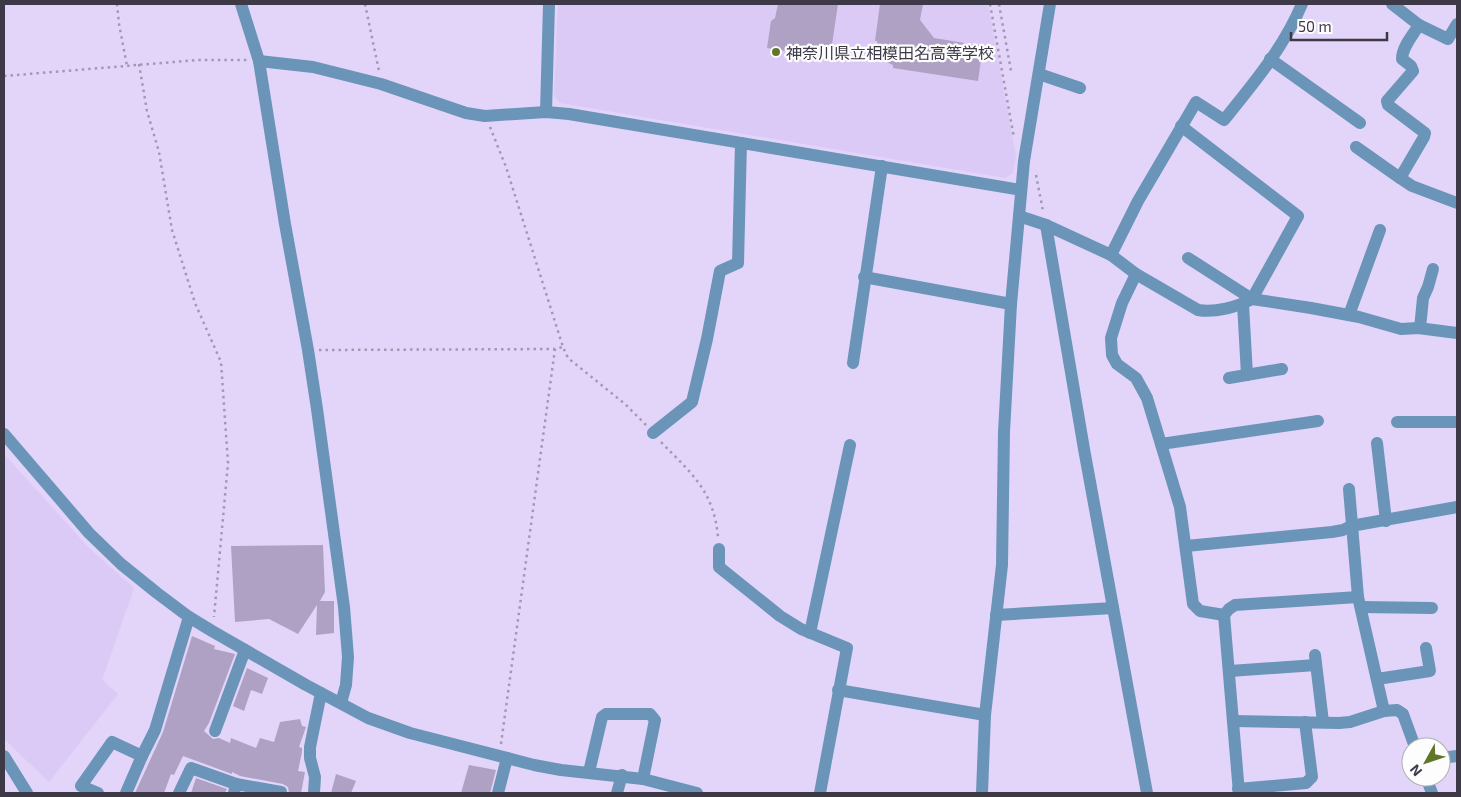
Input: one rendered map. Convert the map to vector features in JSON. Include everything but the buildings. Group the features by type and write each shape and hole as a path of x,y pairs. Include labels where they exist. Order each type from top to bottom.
{"street":[{"path":"241,4 258,60 308,350 348,647 346,685 341,703"},
{"path":"546,112 549,4"},
{"path":"982,793 985,714 1002,564 1004,432 1018,216 1025,152 1050,4"},
{"path":"1111,255 1138,201 1196,102 1224,120 1292,28 1302,4"},
{"path":"1392,4 1419,25 1453,42 1457,24"},
{"path":"1400,178 1425,133 1388,105 1387,101 1413,70 1402,59 1402,56 1406,45 1419,25"},
{"path":"258,60 313,67 381,84 466,112 485,116 546,112 569,114 1021,190"},
{"path":"1270,60 1360,123"},
{"path":"1039,74 1080,88"},
{"path":"1181,126 1298,216 1248,301 1247,375"},
{"path":"654,433 692,402 720,272 738,263 741,143"},
{"path":"1356,147 1412,186 1457,202"},
{"path":"853,363 864,277 882,166"},
{"path":"1018,216 1046,225 1111,255 1136,274 1198,310 1208,311 1248,301 1311,308 1349,315 1401,329 1420,328 1457,333"},
{"path":"1046,225 1147,793"},
{"path":"1349,315 1380,230"},
{"path":"1188,258 1248,301"},
{"path":"1420,328 1423,298 1433,270"},
{"path":"1136,274 1122,303 1111,338 1112,355 1117,364 1136,378 1147,398 1180,507 1192,604 1200,611 1224,615"},
{"path":"864,277 1011,304"},
{"path":"1230,378 1282,369"},
{"path":"1161,444 1318,421"},
{"path":"1397,422 1457,422"},
{"path":"4,434 89,533 120,564 189,617 368,718 410,733 503,757 561,770 622,775 643,779 680,791 697,793"},
{"path":"1377,443 1386,521"},
{"path":"810,633 850,445"},
{"path":"1349,489 1351,526 1360,602 1384,711"},
{"path":"1186,546 1332,532 1351,526 1457,508"},
{"path":"719,549 719,567 780,616 801,629 846,648 820,793"},
{"path":"1305,722 1312,777 1306,783 1239,791 1224,615 1229,609 1235,605 1360,602 1432,608"},
{"path":"996,615 1113,608"},
{"path":"126,793 155,730 189,617"},
{"path":"1377,679 1430,671 1426,648"},
{"path":"215,731 245,650"},
{"path":"1230,671 1316,660 1323,722"},
{"path":"838,690 985,714"},
{"path":"314,793 315,777 310,758 310,748 321,693"},
{"path":"1234,721 1340,723 1350,722 1384,711 1397,710 1403,714 1411,737"},
{"path":"589,772 602,717 606,714 650,714 655,720 643,779"},
{"path":"98,793 81,786 112,742 142,756"},
{"path":"4,756 27,793"},
{"path":"498,793 503,757"},
{"path":"179,793 191,768 235,789 281,793"},
{"path":"617,793 622,775"}],"path":[{"path":"117,4 127,66"},
{"path":"365,4 381,84"},
{"path":"990,4 1016,145"},
{"path":"999,4 1011,71"},
{"path":"4,76 198,60 258,60"},
{"path":"139,64 172,230 195,303 221,362 228,463 212,631"},
{"path":"485,116 509,176 568,358 626,404 698,480 715,514 719,549"},
{"path":"1035,172 1046,225"},
{"path":"308,350 555,350 563,347"},
{"path":"503,757 555,350"}],"shaded area":[{"name":"神奈川県立相模田名高等学校","path":"558,4 988,4 1016,156 1013,173 1005,178 560,103 554,96"},
{"path":"4,454 89,548 134,588 102,680 118,694 49,782 4,739"}],"place":[{"name":"神奈川県立相模田名高等学校","path":"776,52"}]}
